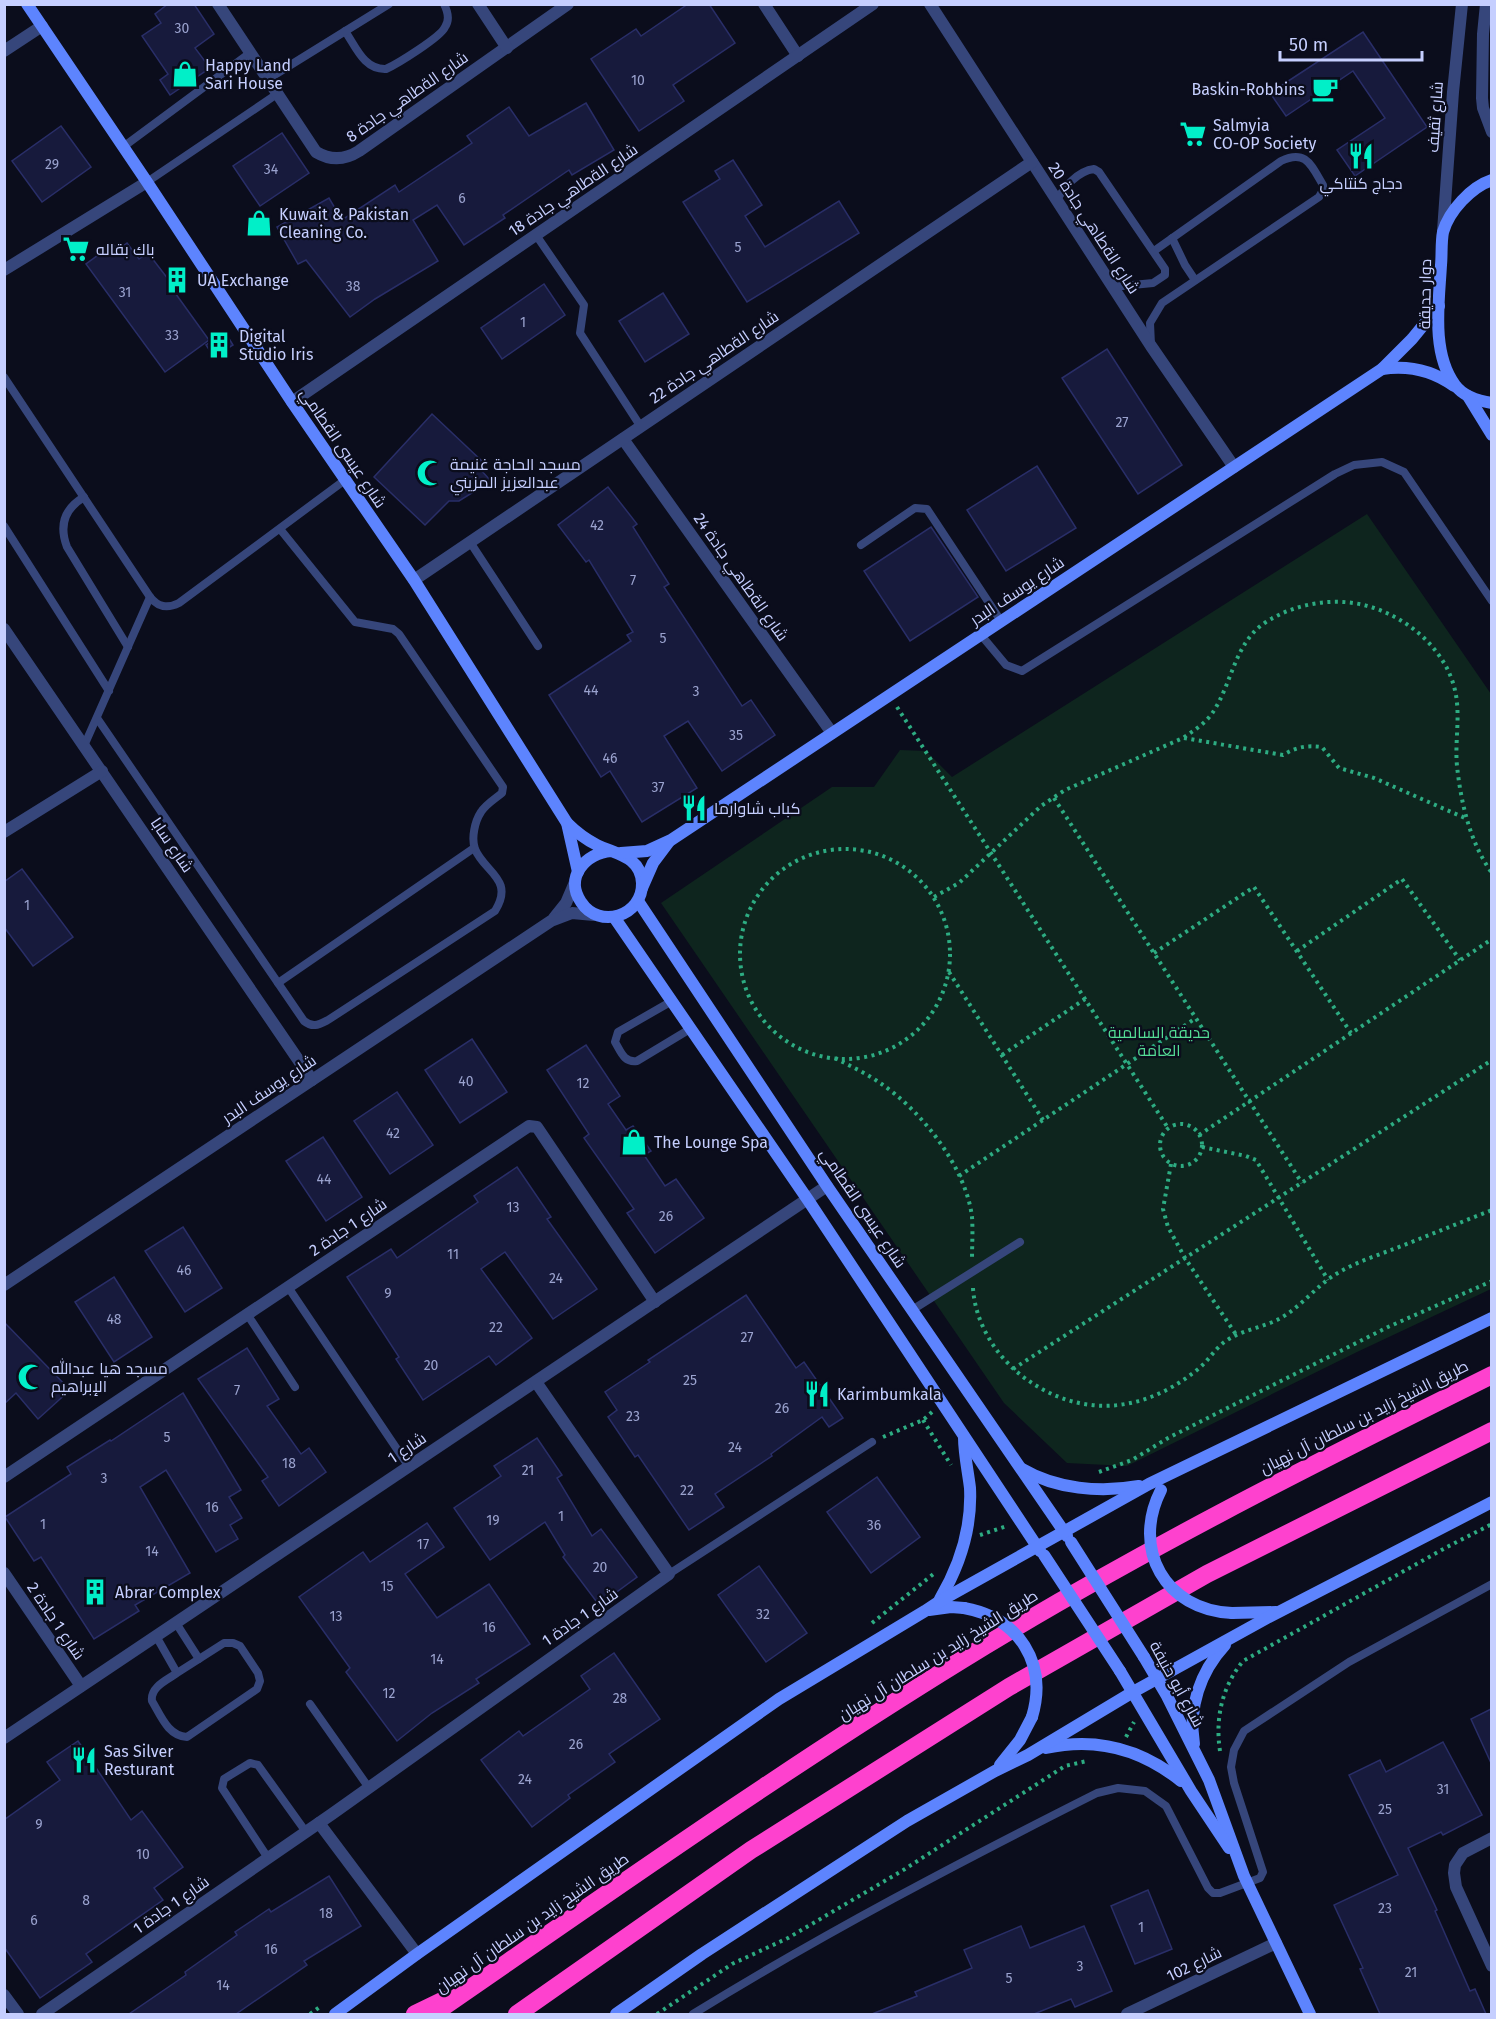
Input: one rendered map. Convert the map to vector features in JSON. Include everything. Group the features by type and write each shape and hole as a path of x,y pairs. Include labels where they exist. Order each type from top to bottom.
{"highway":[{"name":"طريق الشيخ زايد بن سلطان آل نهيان","path":"434,2014 732,1808 961,1661 1163,1542 1491,1375"},
{"path":"517,2014 751,1850 1009,1687 1207,1574 1491,1431"},
{"path":"415,2014 488,1977"}],"street":[{"name":"شارع عيسى القطامي","path":"27,4 292,402 414,580 567,823 574,847 577,877"},
{"name":"شارع الةطاهي جادة 8","path":"218,4 316,152 324,157 343,159 359,151 568,4"},
{"path":"478,4 507,48"},
{"path":"764,4 798,56"},
{"name":"شارع الةطاهي جادة 18","path":"292,402 873,4"},
{"name":"شارع الةطاهي جادة 20","path":"930,4 1151,346 1234,467"},
{"name":"شارع ثقيف","path":"1443,232 1452,92 1462,4"},
{"path":"1486,4 1487,31 1482,98 1491,132"},
{"path":"4,51 42,26"},
{"name":"شارع الةطاهي جادة 22","path":"414,580 1032,162"},
{"name":"دوار حديقة","path":"1491,180 1466,197 1456,208 1443,232 1439,306 1440,337 1445,367 1456,387 1468,396 1491,403"},
{"path":"4,270 147,182"},
{"name":"شارع يوسف البدر","path":"616,852 647,851 671,840 1382,369 1412,339 1439,306"},
{"path":"1382,369 1395,367 1421,369 1456,387"},
{"path":"1468,396 1491,435"},
{"name":"شارع الةطاهي جادة 24","path":"622,439 832,733"},
{"name":"شارع سابا","path":"4,629 312,1080"},
{"path":"4,832 102,771"},
{"name":"شارع عيسى القطامي","path":"567,823 588,840 616,852"},
{"name":"شارع يوسف البدر","path":"640,895 653,863 671,840"},
{"path":"601,852 616,852 631,859 638,868 642,878 640,895 624,914 614,917 594,915 580,901 577,877 583,863 591,856 601,852"},
{"name":"شارع يوسف البدر","path":"551,921 567,903 577,877"},
{"name":"شارع عيسى القطامي","path":"640,895 827,1186 1064,1531"},
{"name":"شارع يوسف البدر","path":"4,1285 551,921 572,913 594,915"},
{"path":"614,917 808,1200 1040,1551"},
{"name":"شارع 1 جادة 2","path":"4,1477 529,1126 537,1127 655,1302"},
{"name":"شارع 1","path":"4,1738 827,1186"},
{"path":"335,2014 779,1699 939,1601 1040,1551 1064,1531 1149,1484 1491,1318"},
{"path":"536,1382 669,1574"},
{"path":"939,1601 955,1571 965,1539 970,1505 964,1436"},
{"path":"1021,1469 1040,1478 1071,1486 1110,1489 1149,1484"},
{"path":"1178,1470 1161,1490 1151,1515 1149,1528 1149,1541 1156,1567 1172,1589 1193,1605 1219,1613 1281,1611"},
{"path":"1028,1755 1133,1692 1281,1611 1491,1502"},
{"name":"شارع أبو حنيفة","path":"1064,1531 1158,1679 1209,1780 1239,1864 1310,2014"},
{"name":"شارع أبو حنيفة","path":"1040,1551 1120,1671 1191,1791 1239,1864"},
{"name":"شارع 1 جادة 2","path":"4,1574 81,1686"},
{"name":"شارع 1 جادة 1","path":"42,2014 369,1788 669,1574"},
{"path":"926,1611 944,1607 964,1608 976,1610 999,1620 1009,1627 1025,1646 1035,1668 1036,1699 1032,1717 1020,1740 995,1770"},
{"path":"1195,1752 1192,1721 1197,1692 1215,1657 1232,1638"},
{"path":"616,2014 702,1954 907,1821 995,1770 1045,1748 1075,1743 1122,1748 1160,1765 1191,1791"},
{"path":"319,1822 417,1954"},
{"path":"1491,1838 1463,1853 1458,1859 1454,1873 1456,1887 1491,1966"},
{"name":"شارع 102","path":"1127,2014 1276,1943"},
{"path":"4,1995 18,2014"}],"lane":[{"path":"268,79 389,4"},
{"path":"345,31 367,63 376,68 386,69 441,34 448,21 444,4"},
{"path":"123,147 250,53"},
{"path":"147,182 277,94"},
{"path":"1151,346 1150,323 1161,303 1319,197 1323,185 1306,159 1296,155 1291,156 1154,251"},
{"path":"1057,200 1068,183 1089,169 1099,172 1165,269 1165,274 1159,280 1146,285 1112,286"},
{"path":"536,235 584,305 580,333 641,427"},
{"path":"1172,238 1185,265 1196,280"},
{"path":"4,377 150,597 165,607 179,603 345,480"},
{"path":"981,635 1006,665 1022,671 1335,474 1354,465 1382,462 1404,472 1491,601"},
{"path":"84,497 69,509 64,518 63,538 128,647"},
{"path":"861,545 915,508 927,509 1001,621"},
{"path":"4,526 109,691"},
{"path":"97,718 304,1021 309,1025 318,1026 495,911 502,893 500,882 474,848 474,829 481,812 502,793 503,787 399,634 393,629 355,622 280,528"},
{"path":"470,542 537,646"},
{"path":"84,746 150,597"},
{"path":"278,983 474,848"},
{"path":"672,1001 618,1032 615,1042 626,1060 638,1061 690,1029"},
{"path":"912,1310 1020,1242"},
{"path":"288,1287 409,1467"},
{"path":"247,1314 295,1387"},
{"path":"669,1574 872,1442"},
{"path":"693,2014 947,1869 1097,1793 1118,1788 1146,1791 1166,1806 1208,1888 1213,1893 1220,1893 1260,1878 1263,1872 1234,1784 1231,1767 1234,1750 1244,1731 1349,1662 1491,1584"},
{"path":"176,1623 199,1659"},
{"path":"156,1636 177,1673"},
{"path":"224,1643 233,1643 240,1646 258,1673 260,1681 257,1689 187,1737 179,1737 171,1732 151,1696 154,1689 199,1659 224,1643"},
{"path":"310,1704 369,1788"},
{"path":"268,1858 222,1788 224,1779 250,1763 258,1765 306,1832"}],"path":[{"path":"934,897 959,883 1041,806 1065,790 1183,738 1199,727 1211,714 1244,646 1263,624 1277,616 1317,603 1340,602 1362,604 1394,616 1419,633 1436,651 1449,673 1457,700 1457,764 1466,818 1484,863 1491,873"},
{"path":"890,695 1168,1128"},
{"path":"1183,738 1283,755 1295,747 1322,747 1339,768 1374,778 1466,818"},
{"path":"1054,798 1302,1183"},
{"path":"844,849 870,852 895,862 917,877 934,897 945,921 950,946 949,972 937,1005 928,1019 909,1038 886,1051 861,1058 835,1058 809,1052 785,1040 766,1023 751,1001 742,976 740,950 744,923 755,899 772,879 793,863 818,853 844,849"},
{"path":"1296,951 1402,879 1460,960"},
{"path":"1154,953 1254,887 1351,1033"},
{"path":"1199,1135 1491,939"},
{"path":"949,972 1043,1120"},
{"path":"1002,1055 1085,999"},
{"path":"959,1176 1196,1018"},
{"path":"835,1058 879,1082 901,1099 919,1116 953,1163 966,1191 972,1217 974,1298 981,1323 995,1349 1013,1370 1036,1387 1063,1399 1093,1406 1119,1406 1142,1402 1164,1392 1198,1370 1215,1350 1230,1338 1280,1318 1328,1280 1364,1261 1491,1210"},
{"path":"1013,1370 1491,1060"},
{"path":"1179,1124 1191,1127 1199,1135 1202,1147 1198,1157 1191,1164 1180,1166 1171,1164 1163,1157 1159,1147 1161,1136 1168,1128 1179,1124"},
{"path":"1202,1147 1256,1160 1328,1280"},
{"path":"1171,1164 1164,1217 1185,1258 1237,1336"},
{"path":"1091,1474 1110,1470 1132,1460 1168,1438 1388,1327 1491,1281"},
{"path":"872,1442 923,1420 942,1403"},
{"path":"923,1420 952,1468"},
{"path":"965,1539 1020,1521"},
{"path":"1221,1762 1218,1725 1221,1707 1233,1674 1243,1661 1447,1546 1491,1524"},
{"path":"1122,1748 1127,1733 1144,1710"},
{"path":"657,2014 732,1964 788,1938 905,1869 1065,1766 1090,1760"}],"green space":[{"name":"حديقة السالمية العامة","path":"1367,514 1491,694 1491,1289 1357,1352 1127,1466 1067,1463 1004,1403 661,903 832,787 874,787 900,750 926,751 952,777"}],"building":[{"path":"168,4 194,4 214,34 195,48 210,68 170,95 160,80 168,74 142,36 161,23 155,14"},
{"path":"688,4 709,4 735,43 673,85 684,101 639,131 591,59 636,29 641,36"},
{"path":"1363,32 1427,127 1355,176 1337,150 1385,118 1353,71 1286,116 1270,93"},
{"path":"586,103 614,150 572,175 569,170 503,215 505,218 464,245 437,205 413,220 438,261 350,317 306,260 298,264 277,227 329,198 342,220 395,185 399,192 472,143 467,136 509,107 529,136"},
{"path":"61,126 91,167 42,202 12,161"},
{"path":"282,133 309,173 260,206 233,166"},
{"path":"733,160 762,205 745,216 765,247 839,201 859,233 747,302 683,202 720,179 715,171"},
{"path":"127,243 139,259 148,253 175,288 173,290 209,340 165,372 86,264 113,244 118,250"},
{"path":"544,284 565,315 502,359 481,328"},
{"path":"663,293 689,334 645,362 619,321"},
{"name":"Digital Studio Iris","path":"225,332 233,345 214,357 206,345"},
{"path":"1107,349 1182,465 1138,494 1062,378"},
{"name":"مسجد الحاجة غنيمة عبدالعزيز المزيني","path":"432,414 484,463 479,468 491,481 459,501 449,501 425,525 374,477"},
{"path":"1037,466 1076,528 1006,571 967,510"},
{"path":"608,487 637,524 633,527 669,584 664,587 742,706 751,700 775,735 722,771 688,721 664,736 697,788 642,822 610,771 601,777 549,695 631,641 627,635 633,632 589,560 586,562 558,525"},
{"path":"931,527 978,597 910,641 864,571"},
{"path":"22,869 73,937 33,966 4,927 4,882"},
{"path":"472,1039 507,1092 460,1123 425,1070"},
{"path":"586,1045 620,1096 608,1104 626,1130 633,1126 651,1151 644,1155 665,1186 676,1179 704,1218 655,1253 627,1213 634,1209 584,1138 589,1134 547,1070"},
{"path":"397,1092 433,1145 390,1174 354,1121"},
{"path":"323,1137 362,1197 326,1221 286,1161"},
{"path":"517,1167 551,1217 547,1219 597,1289 553,1319 505,1252 481,1269 532,1338 496,1365 489,1356 423,1400 396,1359 399,1357 347,1277 391,1249 397,1258 478,1202 474,1196"},
{"path":"183,1227 222,1288 185,1312 145,1251"},
{"path":"114,1277 152,1337 114,1362 75,1302"},
{"path":"746,1295 796,1368 804,1362 843,1418 829,1427 822,1417 771,1454 772,1456 715,1494 724,1507 689,1530 638,1455 635,1457 608,1417 617,1410 605,1392 650,1362 648,1360"},
{"name":"مسجد هيا عبدالله الإبراهيم","path":"4,1322 70,1390 38,1419 16,1393 4,1404"},
{"path":"247,1348 279,1399 267,1406 301,1454 309,1448 326,1472 279,1506 262,1481 268,1477 198,1379"},
{"path":"183,1393 241,1490 229,1497 242,1518 230,1525 238,1539 216,1552 166,1470 140,1487 190,1573 135,1605 139,1611 94,1639 41,1557 34,1561 5,1517 71,1474 67,1467"},
{"path":"537,1438 562,1475 557,1478 592,1536 601,1529 637,1577 599,1605 563,1557 565,1555 545,1522 490,1560 454,1508 501,1476 494,1466"},
{"path":"877,1477 920,1537 871,1573 827,1512"},
{"path":"427,1523 444,1547 405,1574 437,1618 489,1584 530,1644 476,1679 479,1683 432,1713 397,1741 346,1672 350,1668 299,1597 363,1552 370,1562"},
{"path":"759,1566 807,1633 766,1662 718,1595"},
{"path":"614,1653 660,1719 609,1754 615,1762 568,1795 570,1798 532,1827 481,1760 519,1731 523,1736 590,1689 581,1676"},
{"path":"1491,1709 1491,1763 1471,1719"},
{"path":"78,1741 131,1820 142,1811 183,1867 154,1888 163,1900 86,1954 92,1962 40,1998 4,1947 4,1820 60,1780 47,1762"},
{"path":"1443,1742 1482,1815 1443,1835 1441,1832 1408,1848 1437,1910 1435,1911 1470,1991 1475,1989 1486,2014 1380,2014 1360,1969 1363,1968 1334,1905 1398,1875 1349,1775 1380,1760 1386,1772"},
{"path":"329,1876 361,1926 304,1961 307,1965 236,2014 129,2014 186,1975 185,1972 237,1935 235,1932 269,1909 271,1912"},
{"path":"1148,1890 1172,1949 1135,1964 1111,1906"},
{"path":"1021,1926 1030,1948 1084,1926 1112,1991 1075,2007 1071,1999 1034,2014 872,2014 917,1996 915,1992 972,1968 964,1950"}],"place":[{"name":"Happy Land Sari House","path":"185,74"},
{"name":"Baskin-Robbins","path":"1325,89"},
{"name":"Salmyia CO-OP Society","path":"1193,134"},
{"name":"دجاج كنتاكي","path":"1361,156"},
{"name":"Kuwait & Pakistan Cleaning Co.","path":"259,223"},
{"name":"باك بقاله","path":"76,249"},
{"name":"UA Exchange","path":"177,280"},
{"name":"Digital Studio Iris","path":"219,345"},
{"name":"مسجد الحاجة غنيمة عبدالعزيز المزيني","path":"430,473"},
{"name":"كباب شاوارما","path":"694,808"},
{"name":"The Lounge Spa","path":"634,1142"},
{"name":"مسجد هيا عبدالله الإبراهيم","path":"31,1377"},
{"name":"Karimbumkala","path":"817,1394"},
{"name":"Abrar Complex","path":"95,1592"},
{"name":"Sas Silver Resturant","path":"84,1760"}]}
